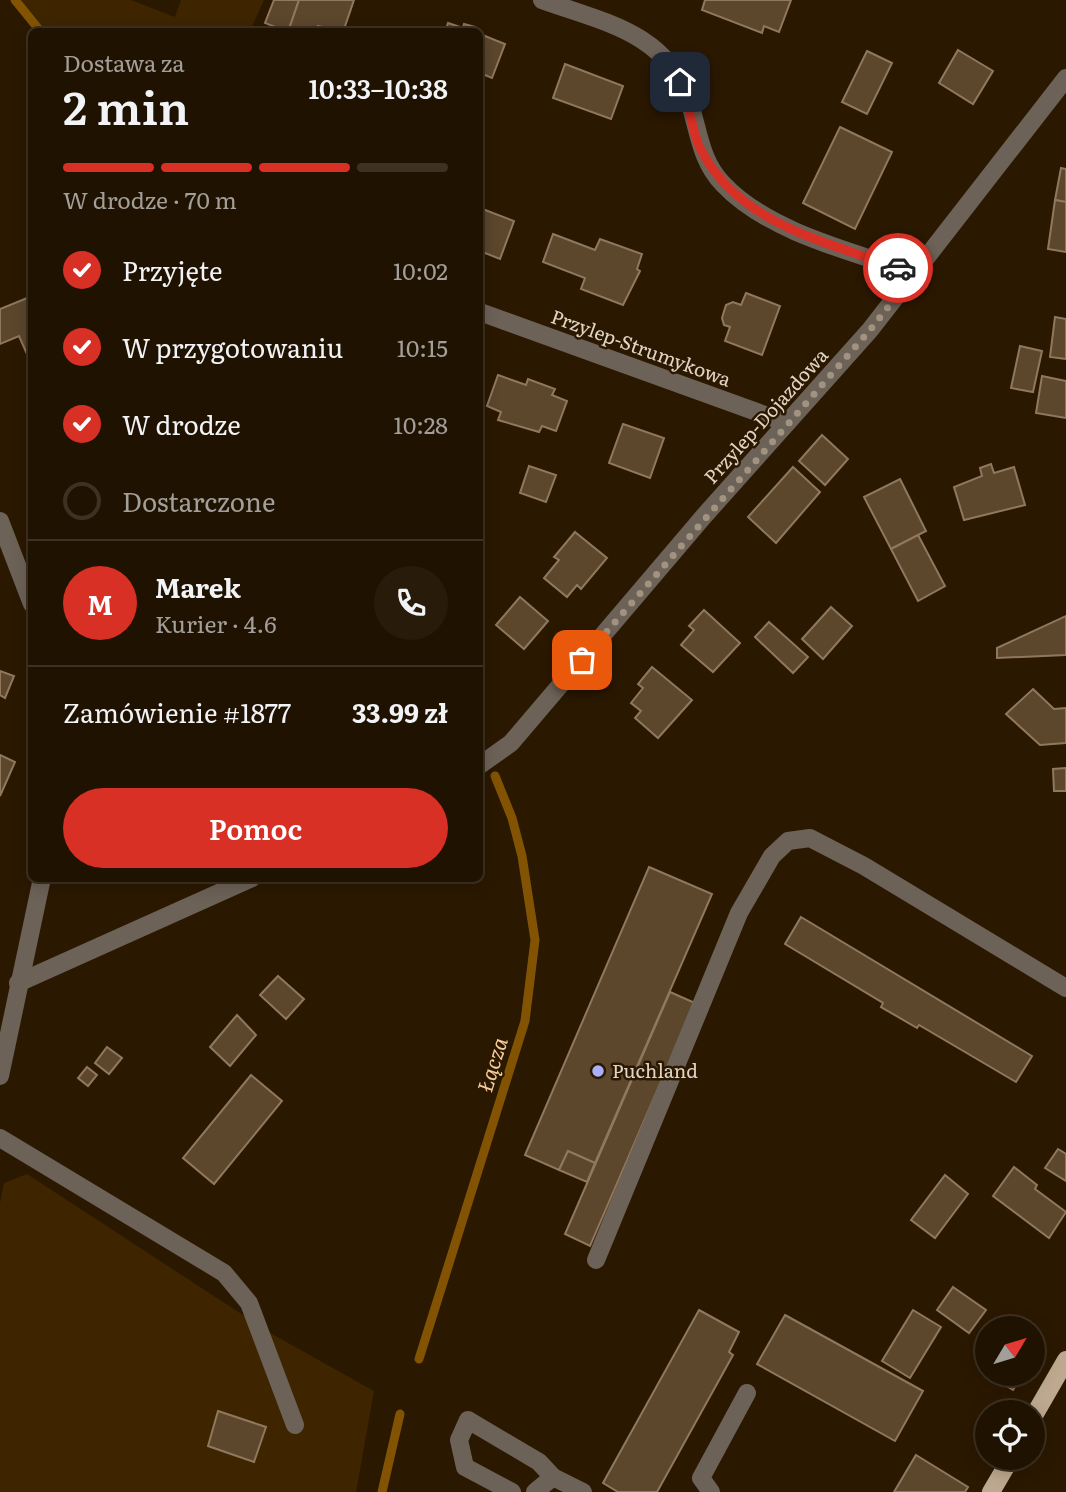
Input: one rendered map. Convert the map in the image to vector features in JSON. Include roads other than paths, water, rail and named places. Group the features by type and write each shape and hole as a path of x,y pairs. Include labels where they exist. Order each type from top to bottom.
{"main road":[{"path":"1043,1400 1066,1360"},
{"path":"991,1492 1004,1470"}],"street":[{"path":"542,0 641,37 670,64 689,100 699,146 721,182 748,208 784,226 915,273"},
{"name":"Przylep-Dojazdowa","path":"483,763 511,743 870,330 1066,78"},
{"name":"Przylep-Strumykowa","path":"483,313 787,423"},
{"path":"0,521 28,594"},
{"path":"596,1260 739,913 772,856 788,841 810,838 864,866 1066,988"},
{"path":"0,1076 40,882"},
{"path":"18,983 243,882"},
{"path":"0,1138 224,1273 249,1303 295,1425"},
{"path":"711,1492 701,1478 747,1393"},
{"path":"512,1492 465,1467 459,1440 468,1420 539,1462 553,1477 583,1492"},
{"path":"535,1492 553,1477"}],"waterway":[{"name":"Łącza","path":"15,0 38,28"},
{"name":"Łącza","path":"419,1359 525,1021 535,940 522,856 512,818 495,776"},
{"name":"Łącza","path":"382,1492 400,1414"}],"place":[{"name":"Puchland","path":"598,1071"}]}
